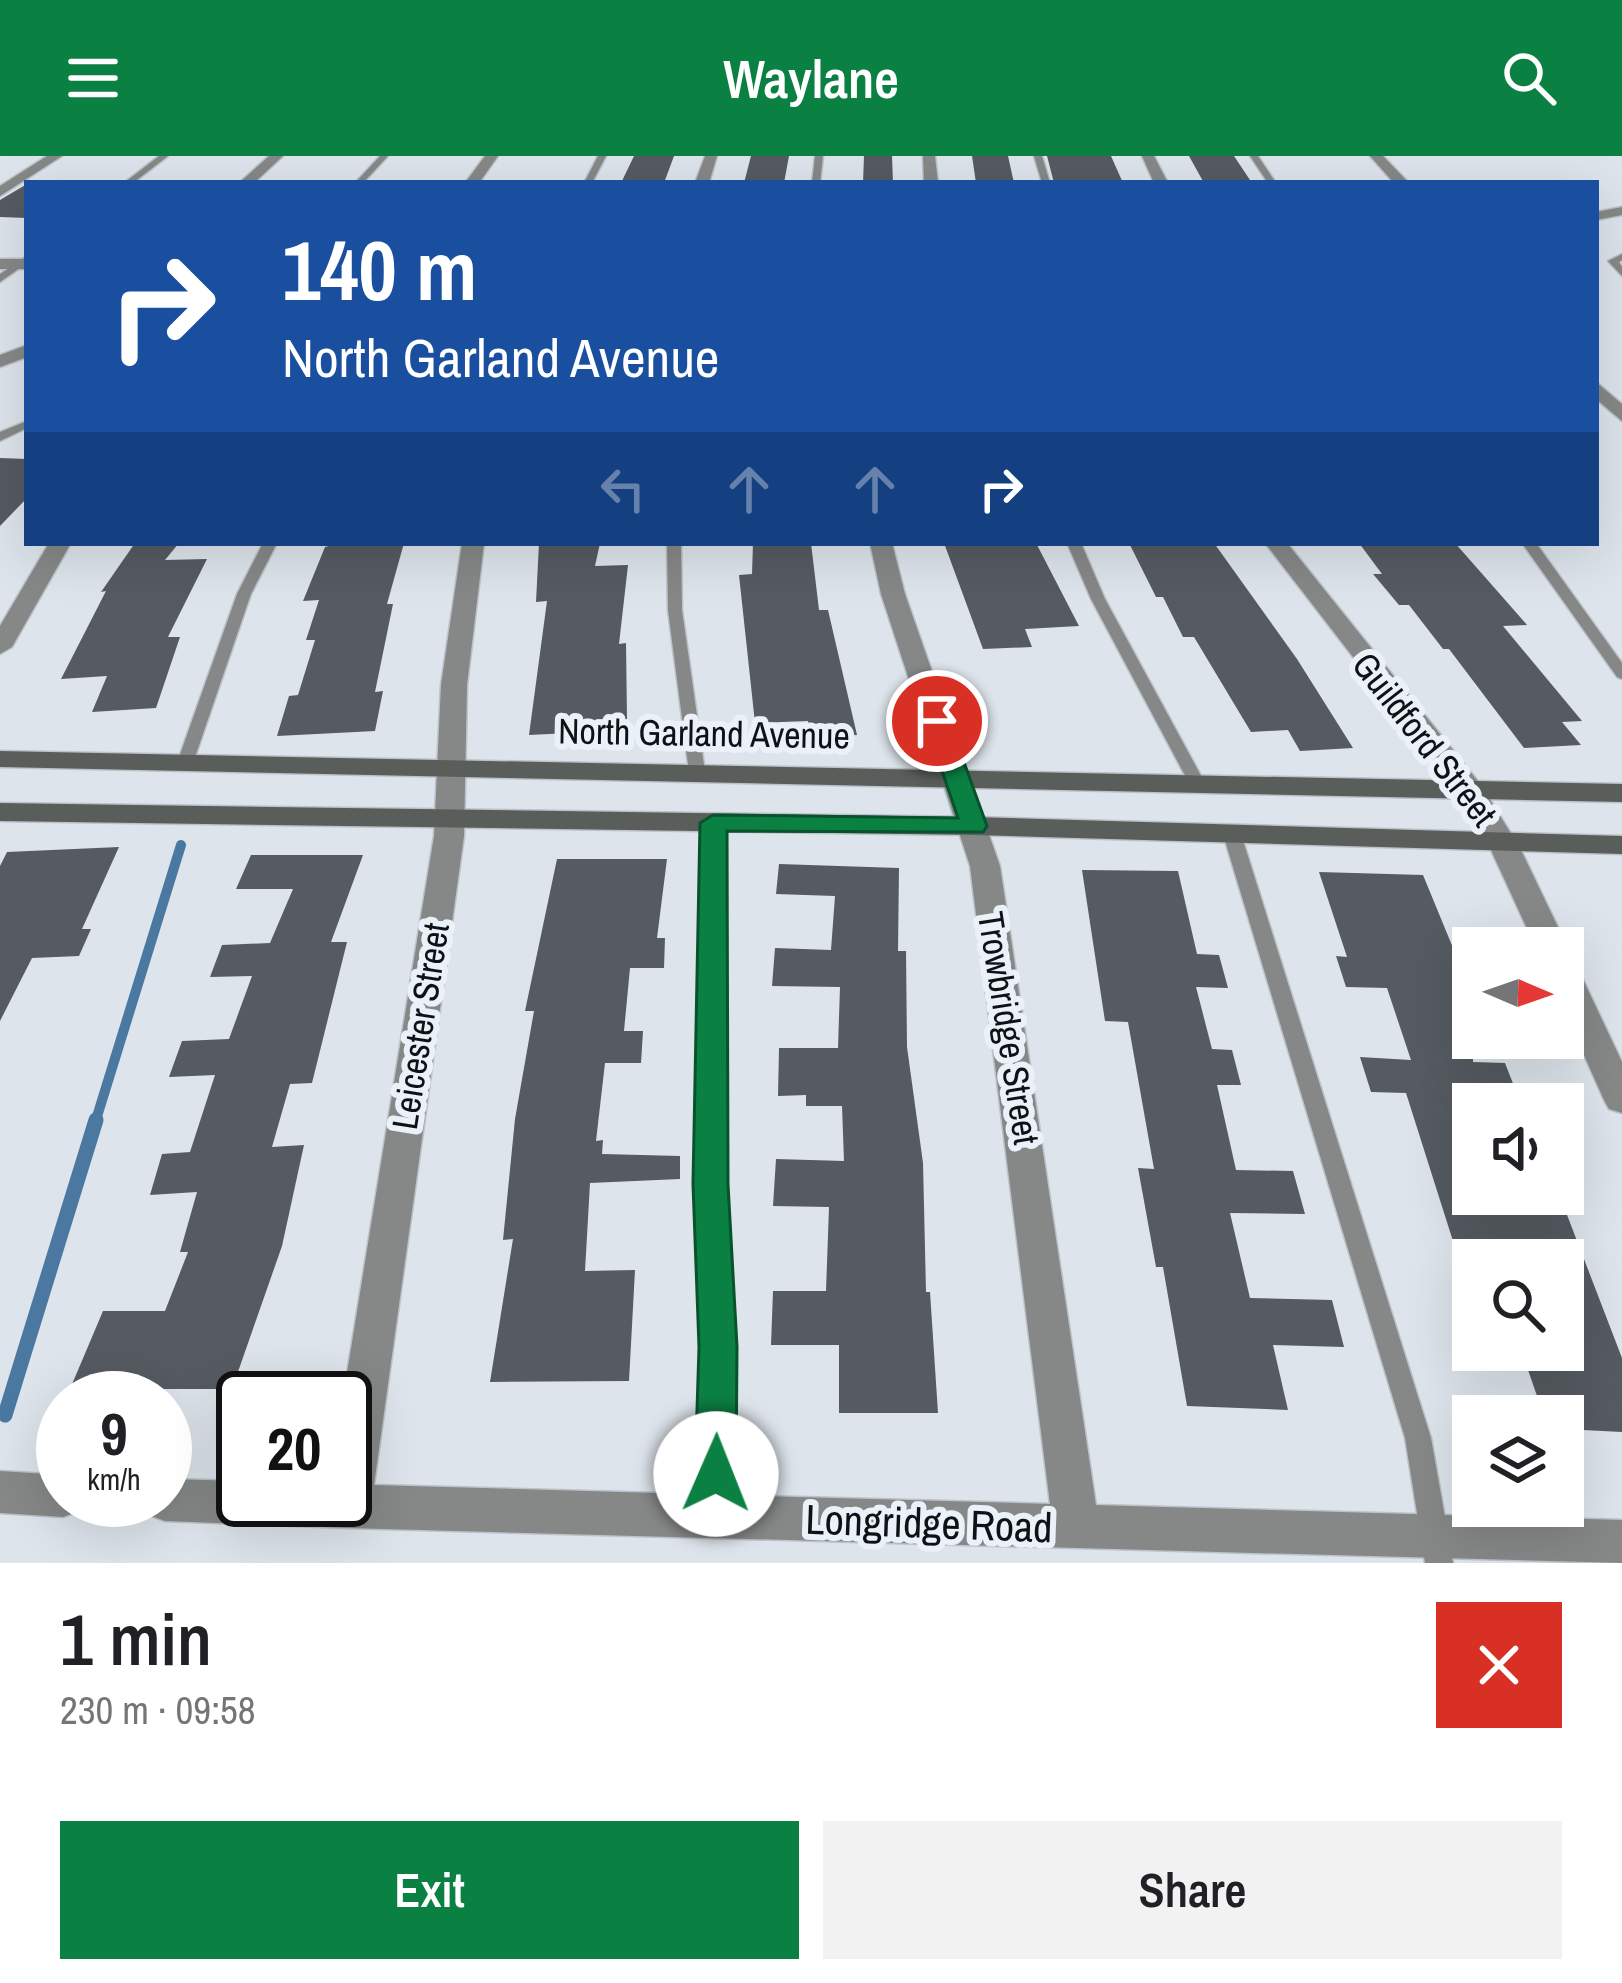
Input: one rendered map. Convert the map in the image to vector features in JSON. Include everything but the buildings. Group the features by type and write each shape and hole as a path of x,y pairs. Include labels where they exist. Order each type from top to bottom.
{"main road":[{"name":"North Garland Avenue","path":"0,759 1622,793"},
{"path":"0,812 974,826 1622,845"}],"street":[{"path":"0,192 56,156"},
{"path":"249,180 277,156"},
{"path":"1376,156 1399,180"},
{"path":"1599,391 1622,415"},
{"path":"0,647 58,546"},
{"name":"Leicester Street","path":"368,1371 450,820 454,685 473,546"},
{"name":"Trowbridge Street","path":"882,546 893,594 985,866 1076,1527"},
{"name":"Guildford Street","path":"1278,546 1333,623 1470,790 1503,841 1542,927"},
{"path":"1584,1017 1622,1100"},
{"path":"0,1492 36,1494"},
{"name":"Longridge Road","path":"372,1508 1076,1527 1436,1550 1622,1542"}],"lane":[{"path":"132,180 164,156"},
{"path":"362,180 384,156"},
{"path":"1622,257 1613,260 1622,273"},
{"path":"185,763 244,594 268,546"},
{"path":"674,546 675,610 698,772"},
{"path":"1075,546 1098,599 1197,783"},
{"path":"1530,546 1622,674"},
{"path":"713,823 710,1184 718,1347 715,1517"},
{"path":"1232,834 1418,1438 1436,1550"}],"waterway":[{"path":"95,1123 181,845"},
{"path":"5,1415 96,1120"}],"route":[{"path":"716,1474 718,1347 710,1184 713,823 974,826 937,721"}]}
